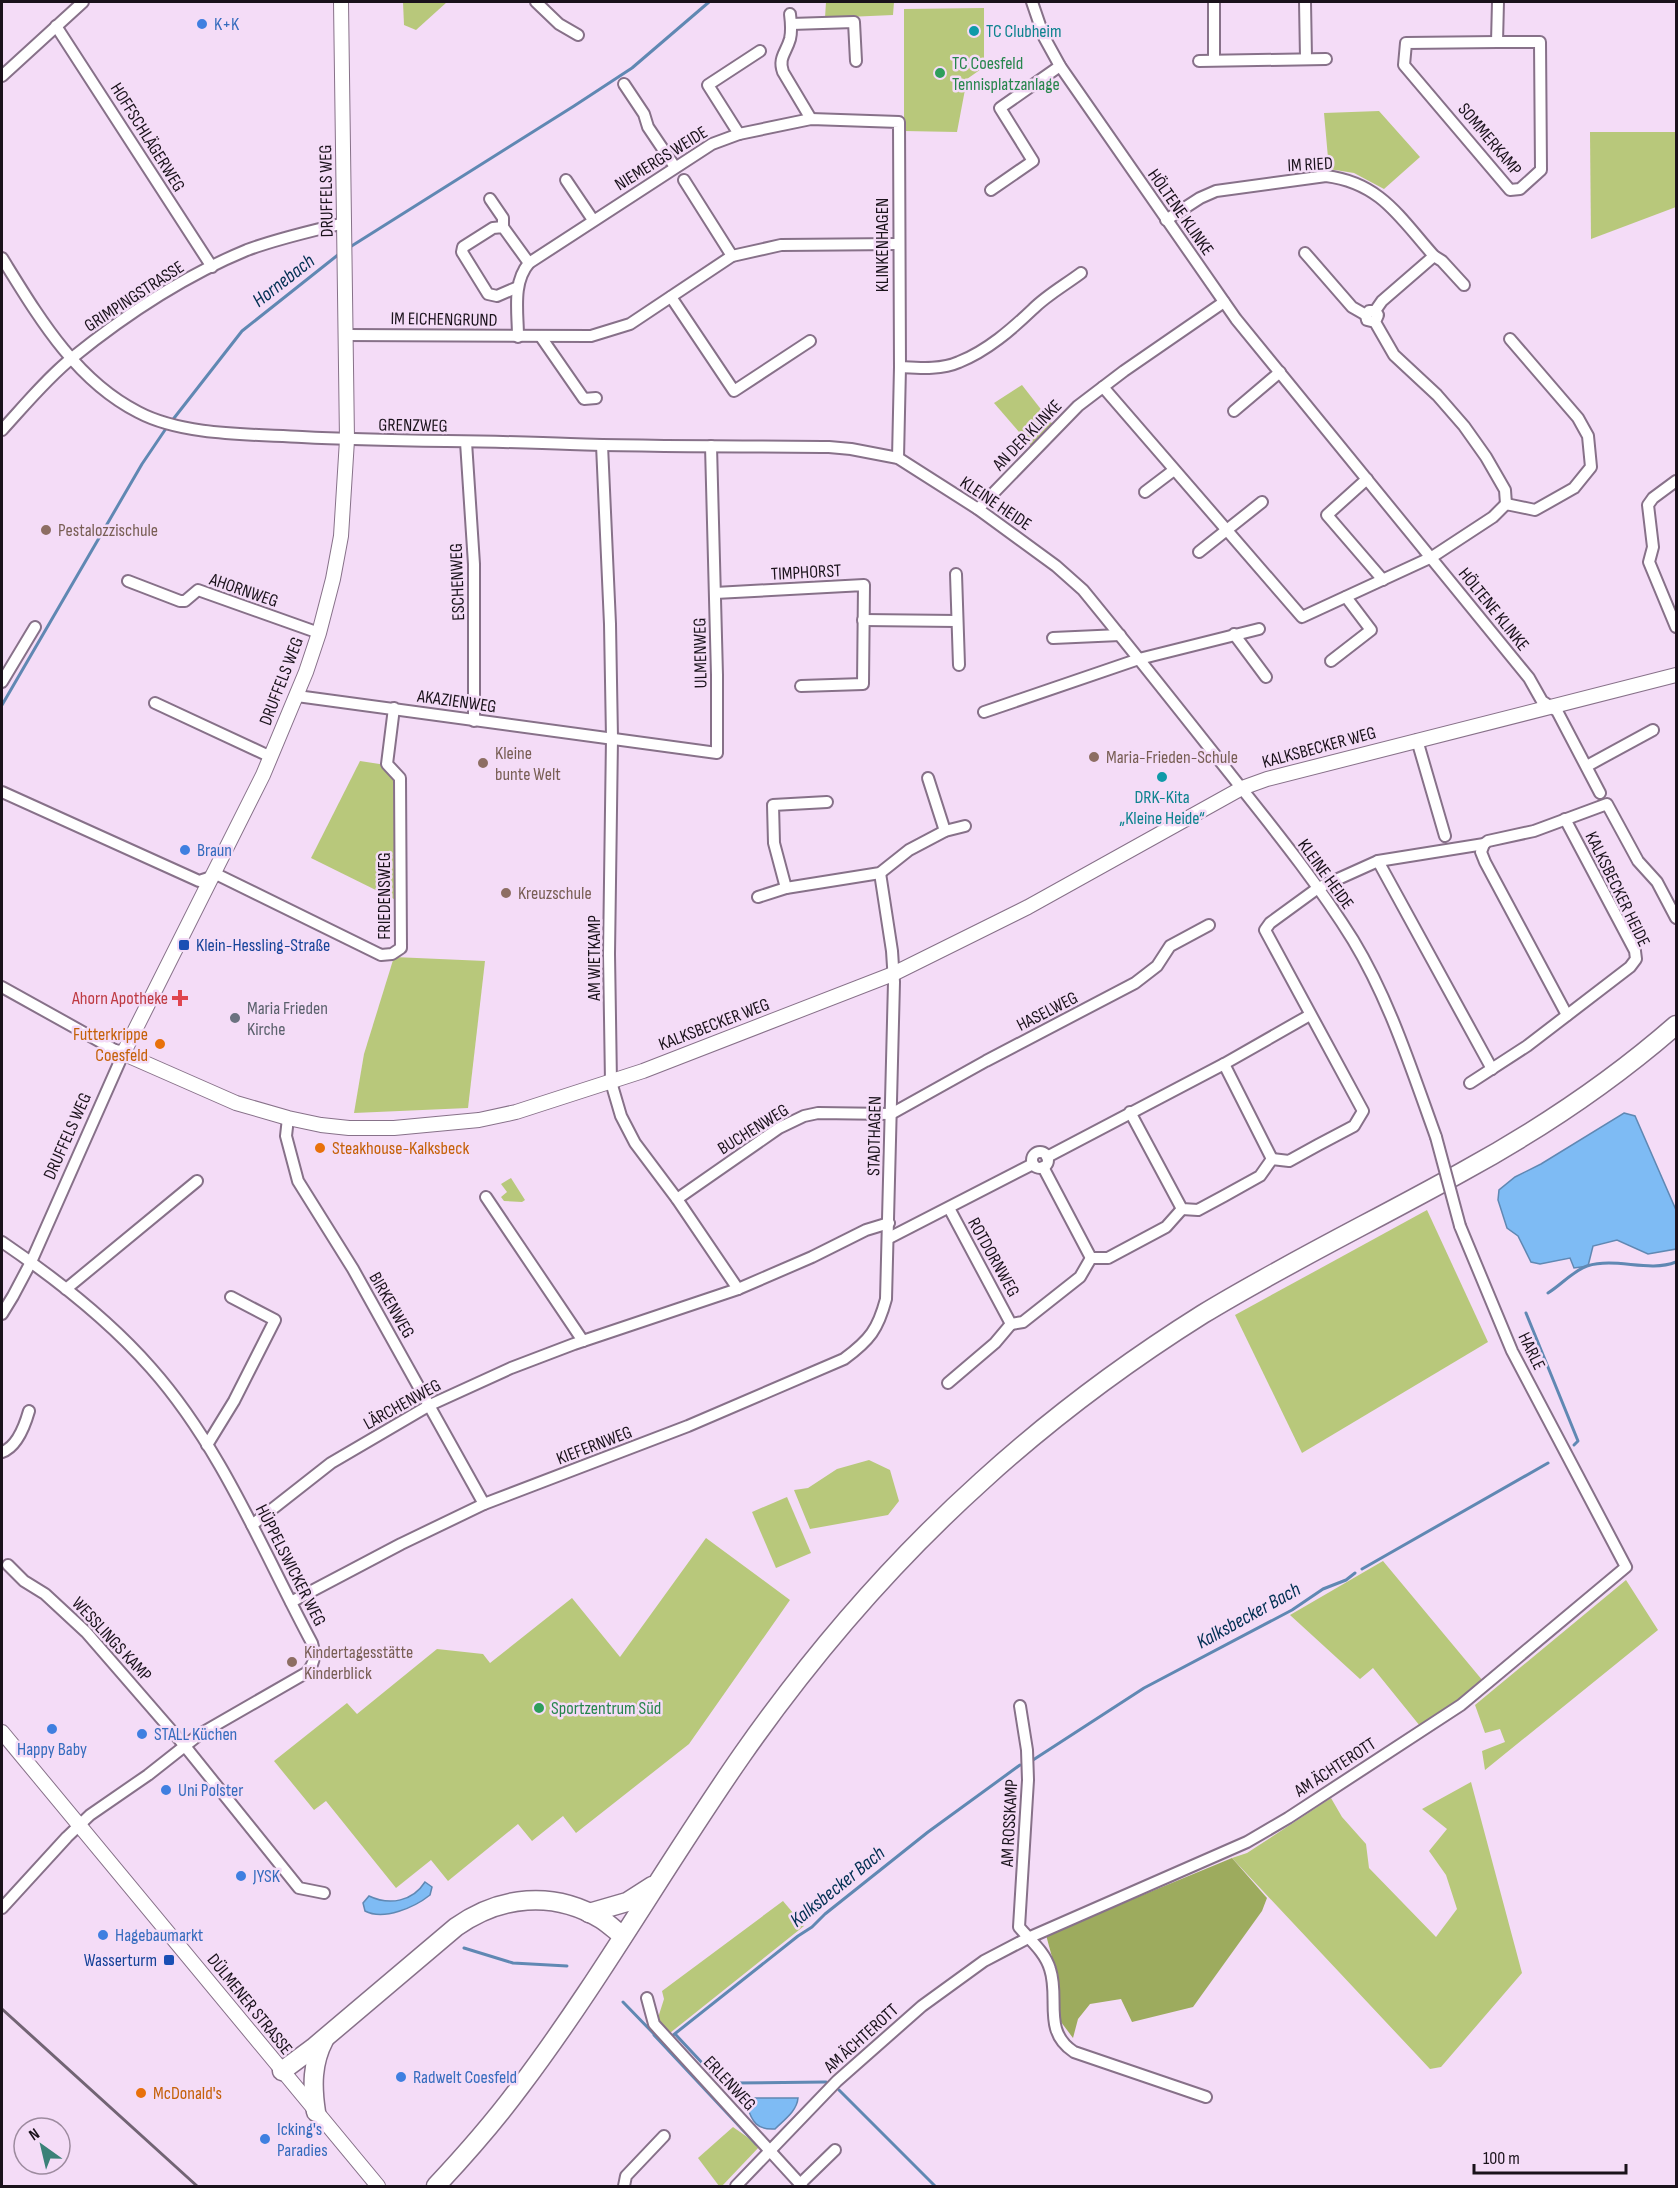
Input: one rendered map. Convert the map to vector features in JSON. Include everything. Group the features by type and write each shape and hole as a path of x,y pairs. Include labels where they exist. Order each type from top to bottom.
{"main road":[{"path":"436,2187 482,2136 520,2088 762,1727 842,1624 941,1519 1059,1415 1128,1364 1203,1314 1466,1170 1569,1107 1677,1025"},
{"path":"589,1913 627,1902 644,1893 662,1877"},
{"path":"282,2071 300,2059 456,1927 485,1910 506,1903 539,1899 562,1903 603,1920 623,1936"},
{"path":"316,2112 313,2074 318,2052 327,2035"}],"street":[{"path":"2,76 83,2"},
{"name":"DRUFFELS WEG","path":"2,1314 31,1262 124,1052 271,757 297,696 319,633 333,579 341,536 347,440 342,2"},
{"path":"536,2 559,24 578,35"},
{"name":"HÖLTENE KLINKE","path":"1032,2 1044,36 1060,66 1224,302 1529,678 1542,700 1557,711 1600,793"},
{"path":"1214,2 1214,60"},
{"path":"1305,2 1306,58"},
{"path":"1497,42 1498,2"},
{"path":"811,119 780,64 790,39 790,19 854,22 856,61"},
{"name":"HOFFSCHLÄGERWEG","path":"56,26 212,267"},
{"name":"SOMMERKAMP","path":"1497,42 1540,42 1541,170 1520,189 1510,190 1404,65 1406,43 1497,42"},
{"path":"739,134 708,85 760,51"},
{"path":"1199,61 1326,59"},
{"path":"991,190 1033,160 1000,108 1060,66"},
{"path":"624,84 644,114 648,127 675,167"},
{"name":"NIEMERGS WEIDE","path":"529,263 712,144 739,134 811,119 899,122"},
{"name":"KLINKENHAGEN","path":"898,458 899,122"},
{"name":"IM RIED","path":"1166,220 1200,198 1216,191 1326,176 1340,178 1353,181 1382,198 1434,256 1442,261 1464,285"},
{"path":"566,180 593,220"},
{"path":"684,180 732,256"},
{"path":"490,199 503,218 503,227 529,263 522,271 518,287 518,337"},
{"path":"503,227 493,228 463,247 462,252 492,297 518,287"},
{"name":"GRIMPINGSTRASSE","path":"2,429 70,359 150,301 248,250 295,234 344,230"},
{"name":"IM EICHENGRUND","path":"346,335 541,338 591,336 630,324 732,256 781,245 898,244"},
{"path":"1103,387 1302,617 1432,557 1493,517 1506,504 1506,490 1486,456 1437,395 1394,355 1372,316 1352,307 1305,253"},
{"path":"1372,316 1382,301 1434,256"},
{"name":"GRENZWEG","path":"2,258 22,291 70,359 111,396 157,421 178,427 347,440 829,447 898,458"},
{"path":"900,367 928,368 958,363 980,351 1025,319 1034,309 1081,273"},
{"path":"671,297 734,391 810,341"},
{"name":"AN DER KLINKE","path":"978,509 1078,406 1224,302"},
{"path":"541,338 584,399 596,398"},
{"path":"1506,504 1535,510 1574,488 1592,467 1588,436 1578,417 1510,339"},
{"path":"1234,411 1281,372"},
{"name":"ESCHENWEG","path":"465,442 474,564 474,721"},
{"name":"AM WIETKAMP","path":"602,445 610,624 612,738 609,954 611,1082 621,1116 635,1143 677,1199 738,1290"},
{"name":"ULMENWEG","path":"612,738 717,753 711,446"},
{"name":"KLEINE HEIDE","path":"898,458 978,509 1056,566 1083,590 1242,788 1318,888 1353,941 1379,989 1436,1137"},
{"path":"1145,492 1174,470"},
{"path":"1367,478 1327,515 1383,580"},
{"path":"1677,482 1653,498 1648,505 1653,547 1649,562 1677,627"},
{"path":"1199,552 1262,502"},
{"path":"956,574 959,665"},
{"name":"AHORNWEG","path":"128,581 180,602 185,601 198,590 319,633"},
{"name":"TIMPHORST","path":"715,593 864,585 863,684 801,686"},
{"path":"1331,661 1371,630 1346,597"},
{"path":"863,620 957,621"},
{"path":"2,682 35,627"},
{"path":"984,712 1139,659 1259,629"},
{"path":"1234,634 1266,677"},
{"path":"1053,638 1120,635"},
{"name":"KALKSBECKER WEG","path":"2,987 115,1050 124,1052 226,1099 288,1118 349,1128 394,1128 451,1123 516,1112 611,1082 893,974 1028,907 1242,788 1267,779 1417,740 1677,675"},
{"name":"AKAZIENWEG","path":"297,696 612,738"},
{"path":"155,703 271,757"},
{"name":"FRIEDENSWEG","path":"210,879 218,875 381,955 392,954 401,948 400,778 387,764 394,708"},
{"path":"1587,766 1653,730"},
{"path":"1417,740 1445,837"},
{"path":"928,778 945,831"},
{"path":"2,792 184,875 199,881 210,879"},
{"path":"786,888 774,843 773,805 827,802"},
{"name":"KALKSBECKER HEIDE","path":"1318,888 1378,861 1484,844 1488,841 1534,831 1607,804 1638,861 1657,882 1677,918"},
{"name":"KALKSBECKER HEIDE","path":"1470,1083 1567,1015 1630,967 1636,959 1635,951 1564,819"},
{"path":"758,897 786,888 880,873 909,850 945,831 965,826"},
{"path":"1484,844 1481,852 1485,862 1567,1015"},
{"path":"1378,861 1492,1069"},
{"name":"STADTHAGEN","path":"880,873 892,951 893,974 886,1299"},
{"path":"1272,1159 1289,1161 1354,1126 1363,1112 1265,930 1270,923 1318,888"},
{"name":"HASELWEG","path":"891,1114 1135,983 1157,966 1170,946 1209,925"},
{"name":"ROTDORNWEG","path":"889,1238 1041,1163 1310,1015"},
{"path":"1224,1064 1272,1159"},
{"path":"1131,1112 1182,1209"},
{"name":"BUCHENWEG","path":"677,1199 793,1120 818,1113 891,1114"},
{"name":"BIRKENWEG","path":"288,1118 286,1136 298,1181 353,1269 484,1504"},
{"name":"HARLE","path":"1436,1137 1460,1226 1512,1351 1626,1567"},
{"path":"1182,1209 1198,1210 1260,1176 1272,1159"},
{"path":"1041,1163 1091,1258 1108,1258 1166,1227 1182,1209"},
{"path":"66,1289 197,1181"},
{"path":"486,1197 584,1341"},
{"name":"ROTDORNWEG","path":"949,1208 1011,1324 1023,1322 1080,1277 1091,1258"},
{"name":"LÄRCHENWEG","path":"252,1525 331,1463 430,1405 511,1368 584,1341 738,1290 866,1230 889,1223"},
{"name":"HÜPPELSWICKER WEG","path":"2,1242 66,1289 152,1368 192,1421 224,1473 315,1651 315,1657 306,1673 251,1703 184,1745"},
{"path":"207,1445 234,1401 275,1320 231,1297"},
{"name":"KIEFERNWEG","path":"291,1602 401,1544 484,1504 688,1426 844,1359 863,1345 875,1331 886,1299"},
{"path":"948,1383 995,1343 1011,1324"},
{"path":"2,1452 9,1449 23,1429 29,1411"},
{"name":"WESSLINGS KAMP","path":"8,1565 24,1581 45,1594 86,1632 184,1745 299,1888 324,1893"},
{"name":"AM ÄCHTEROTT","path":"736,2187 837,2082 922,2006 984,1961 1028,1938 1247,1842 1288,1818 1461,1705 1626,1567"},
{"name":"AM ROSSKAMP","path":"1020,1706 1027,1750 1028,1780 1019,1927 1028,1938"},
{"name":"DÜLMENER STRASSE","path":"2,1732 378,2187"},
{"path":"2,1908 78,1824 148,1775 184,1745"},
{"path":"1028,1938 1041,1951 1050,1970 1057,2034 1064,2045 1074,2052 1206,2097"},
{"name":"ERLENWEG","path":"647,1998 654,2024 801,2185 835,2150"},
{"path":"624,2187 627,2176 664,2136"}],"green space":[{"path":"403,2 447,2 416,30 404,25"},
{"path":"826,2 894,2 893,15 825,18"},
{"name":"TC Coesfeld Tennisplatzanlage","path":"984,8 984,67 967,79 957,132 904,131 904,9"},
{"path":"1379,111 1420,157 1384,189 1354,173 1329,169 1324,113"},
{"path":"1590,132 1676,132 1676,207 1591,239"},
{"path":"1022,385 1054,426 1032,447 994,403"},
{"path":"360,761 386,765 399,779 400,902 311,858"},
{"path":"394,957 485,961 468,1108 354,1113 364,1054"},
{"path":"511,1178 525,1200 522,1202 504,1201 501,1197 507,1192 501,1184"},
{"path":"1427,1210 1488,1342 1302,1453 1235,1315"},
{"path":"869,1460 890,1470 899,1501 888,1515 810,1529 794,1490 808,1488 837,1469"},
{"path":"787,1497 811,1553 776,1568 752,1512"},
{"name":"Sportzentrum Süd","path":"706,1538 790,1600 689,1744 576,1833 563,1816 532,1841 518,1824 448,1881 431,1860 396,1888 326,1801 314,1810 274,1761 347,1703 357,1714 437,1649 483,1654 490,1663 572,1598 620,1657"},
{"path":"1383,1561 1483,1681 1454,1704 1420,1726 1373,1668 1360,1679 1290,1615"},
{"path":"1626,1580 1658,1630 1485,1770 1482,1751 1505,1742 1500,1729 1485,1733 1475,1705"},
{"path":"1471,1782 1522,1973 1441,2067 1430,2069 1232,1858 1247,1853 1331,1798 1342,1817 1366,1844 1369,1868 1436,1937 1457,1909 1446,1875 1429,1851 1447,1829 1422,1809"},
{"path":"1232,1858 1267,1898 1262,1911 1193,2007 1132,2022 1121,1999 1090,2004 1078,2019 1073,2038 1055,2014 1052,1957 1046,1935"},
{"path":"783,1901 804,1926 670,2033 657,2021 664,1999 662,1991"},
{"path":"733,2127 760,2146 722,2186 719,2186 698,2158"}],"water":[{"path":"1624,1113 1635,1116 1676,1210 1676,1249 1648,1254 1617,1240 1593,1246 1588,1266 1574,1268 1570,1258 1540,1264 1531,1262 1518,1236 1507,1228 1498,1200 1499,1190 1515,1177 1541,1164"},
{"path":"425,1882 432,1887 430,1895 416,1904 390,1913 373,1914 365,1911 363,1903 369,1896 385,1901 400,1900 414,1894"},
{"path":"754,2098 798,2098 793,2111 786,2119 775,2129 769,2129 753,2121 747,2106"}],"waterway":[{"name":"Hornebach","path":"350,247 632,68 709,2"},
{"name":"Hornebach","path":"171,422 242,331 339,254"},
{"name":"Hornebach","path":"2,705 142,464 167,427"},
{"name":"Kalksbecker Bach","path":"1548,1293 1587,1266 1610,1263 1654,1266 1676,1262"},
{"name":"Kalksbecker Bach","path":"1526,1313 1578,1441 1574,1445"},
{"name":"Kalksbecker Bach","path":"1362,1569 1548,1463"},
{"name":"Kalksbecker Bach","path":"1033,1760 1144,1688 1292,1610 1323,1589 1346,1580 1355,1573"},
{"name":"Kalksbecker Bach","path":"672,2036 812,1927 825,1914 928,1832 1020,1765"},
{"path":"464,1948 513,1963 567,1966"},
{"path":"623,2002 655,2035"},
{"path":"654,2035 756,2144"},
{"path":"676,2035 720,2082 725,2083"},
{"path":"734,2083 826,2082"},
{"path":"839,2090 935,2186"}],"railway":[{"path":"2,2009 197,2186"}],"place":[{"name":"K+K","path":"202,24"},
{"name":"TC Clubheim","path":"974,31"},
{"name":"TC Coesfeld Tennisplatzanlage","path":"940,73"},
{"name":"Pestalozzischule","path":"46,530"},
{"name":"Maria-Frieden-Schule","path":"1094,757"},
{"name":"Kleine bunte Welt","path":"483,763"},
{"name":"DRK-Kita „Kleine Heide“","path":"1162,777"},
{"name":"Braun","path":"185,850"},
{"name":"Kreuzschule","path":"506,893"},
{"name":"Klein-Hessling-Straße","path":"184,945"},
{"name":"Ahorn Apotheke","path":"180,998"},
{"name":"Maria Frieden Kirche","path":"235,1018"},
{"name":"Futterkrippe Coesfeld","path":"160,1044"},
{"name":"Steakhouse-Kalksbeck","path":"320,1148"},
{"name":"Kindertagesstätte Kinderblick","path":"292,1662"},
{"name":"Sportzentrum Süd","path":"539,1708"},
{"name":"Happy Baby","path":"52,1729"},
{"name":"STALL Küchen","path":"142,1734"},
{"name":"Uni Polster","path":"166,1790"},
{"name":"JYSK","path":"241,1876"},
{"name":"Hagebaumarkt","path":"103,1935"},
{"name":"Wasserturm","path":"169,1960"},
{"name":"Radwelt Coesfeld","path":"401,2077"},
{"name":"McDonald's","path":"141,2093"},
{"name":"Icking's Paradies","path":"265,2139"}]}
